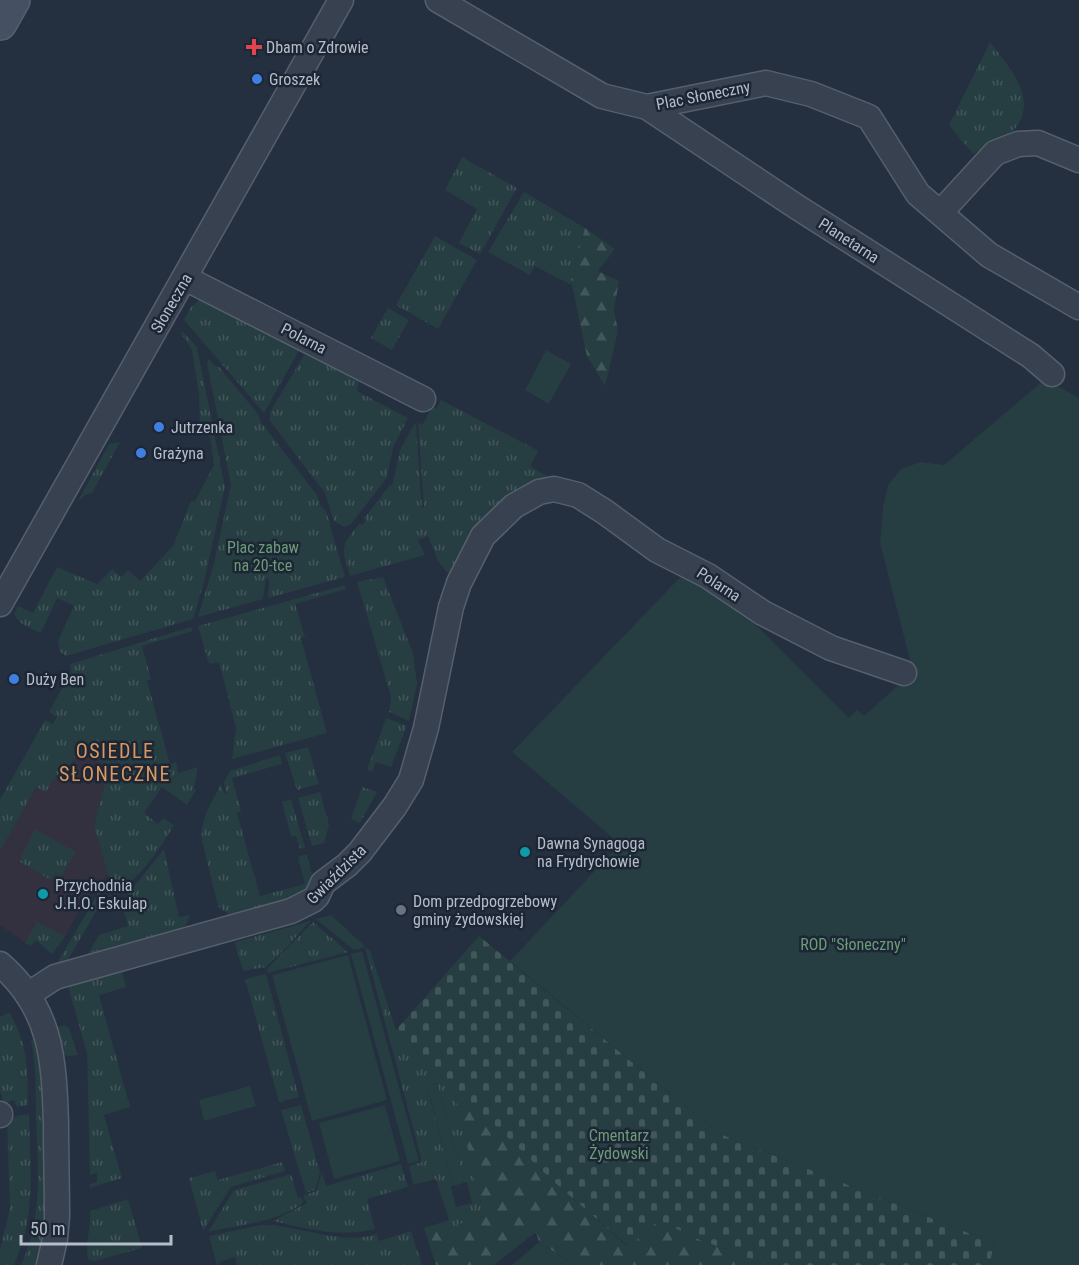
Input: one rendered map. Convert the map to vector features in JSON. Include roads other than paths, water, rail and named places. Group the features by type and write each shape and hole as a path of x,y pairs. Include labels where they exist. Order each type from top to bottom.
{"main road":[{"path":"0,23 13,0"}],"street":[{"name":"Słoneczna","path":"0,604 341,0"},
{"name":"Plac Słoneczny","path":"438,0 602,96 646,107 766,83 811,94 869,117 918,194 989,255 1079,307"},
{"name":"Planetarna","path":"646,107 771,190 1031,356 1052,374"},
{"path":"940,213 995,153 1018,144 1038,143 1079,160"},
{"name":"Polarna","path":"186,278 423,399"},
{"name":"Polarna","path":"539,492 555,489 578,495 657,550 708,576 764,613 831,648 904,674"},
{"name":"Gwiaździsta","path":"29,994 55,977 291,911 313,900 323,883 347,866 360,852 395,806 411,780 426,728 459,583 483,536 514,506 539,492"},
{"path":"0,964 29,994 45,1026 52,1052 55,1078 57,1217 49,1265"}],"place":[{"name":"Dbam o Zdrowie","path":"254,47"},
{"name":"Groszek","path":"257,79"},
{"name":"Jutrzenka","path":"159,427"},
{"name":"Grażyna","path":"141,453"},
{"name":"Duży Ben","path":"14,679"},
{"name":"Dawna Synagoga na Frydrychowie","path":"525,852"},
{"name":"Przychodnia J.H.O. Eskulap","path":"43,894"},
{"name":"Dom przedpogrzebowy gminy żydowskiej","path":"401,910"}],"district":[{"name":"OSIEDLE SŁONECZNE","path":"115,762"}],"park label":[{"name":"Plac zabaw na 20-tce","path":"263,556"},
{"name":"ROD \"Słoneczny\"","path":"853,944"},
{"name":"Cmentarz Żydowski","path":"619,1144"}]}
